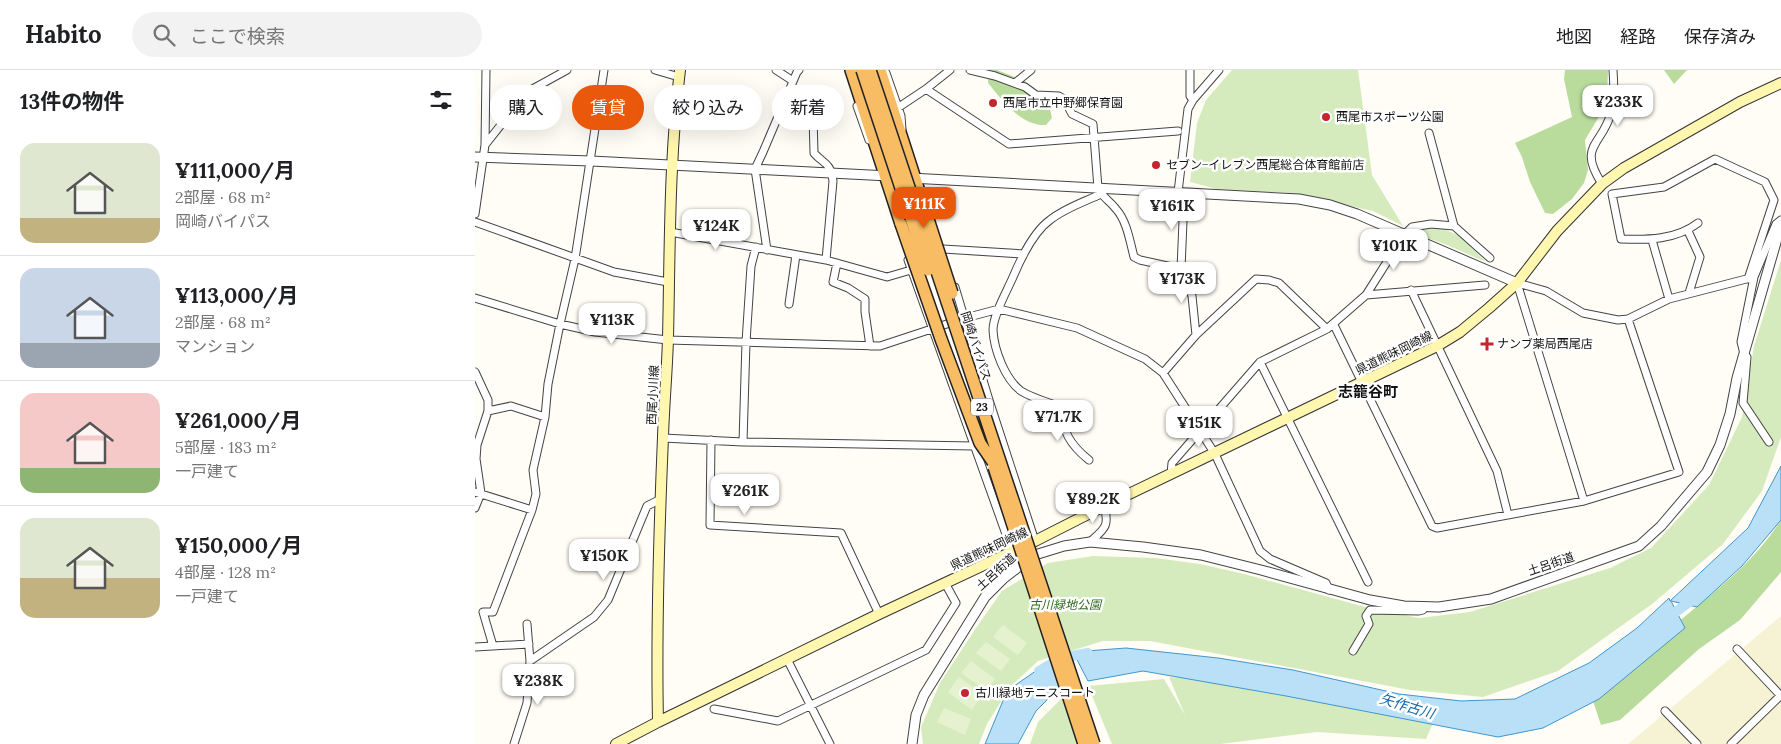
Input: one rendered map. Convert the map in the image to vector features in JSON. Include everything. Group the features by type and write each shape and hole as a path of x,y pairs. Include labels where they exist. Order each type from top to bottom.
{"highway":[{"name":"23","path":"851,70 941,339 980,443 993,462"},
{"name":"岡崎バイパス","path":"861,70 993,462 1002,496 1084,744"},
{"name":"岡崎バイパス","path":"870,70 1093,744"},
{"name":"23","path":"879,70 964,332 977,383 992,429 992,438"},
{"name":"23","path":"1081,707 1085,710 1098,744"}],"main road":[{"name":"西尾小川線","path":"658,722 657,658 663,438 668,340 668,282 673,165 680,74"},
{"name":"県道熊味岡崎線","path":"616,744 879,614 1035,541 1287,417 1437,346 1460,332 1517,282 1557,231 1602,184 1624,168 1740,102 1781,84"}],"street":[{"path":"485,145 486,70"},
{"path":"475,214 479,157 485,145 527,92 567,70"},
{"path":"493,646 483,612 493,612 532,510 536,494 533,470 545,417 548,384 559,324 575,259 604,70"},
{"path":"655,70 680,74"},
{"path":"776,70 793,80"},
{"path":"791,85 799,70"},
{"path":"846,70 865,131 872,148 878,155"},
{"path":"885,70 899,106 903,128 899,129"},
{"path":"899,106 926,89 950,70"},
{"path":"970,70 1015,83 1036,95 1059,96 1064,99 1072,114 1093,124 1100,191 1117,209 1123,220 1134,257 1181,269"},
{"path":"1015,83 1031,70"},
{"path":"1190,70 1190,96 1193,100"},
{"path":"1196,335 1192,296 1181,269 1183,221 1178,192 1188,109 1193,100 1219,70"},
{"path":"1602,184 1594,171 1591,151 1603,133 1611,112 1613,70"},
{"path":"926,89 1009,144 1178,131"},
{"path":"767,250 755,169 772,129"},
{"path":"813,130 814,153 827,162 833,181 827,260"},
{"path":"1429,133 1455,226 1490,258"},
{"path":"479,157 832,173 1100,191 1178,192 1299,199 1330,205 1357,214 1517,282 1546,291 1583,313 1617,320 1628,319 1669,299 1751,278"},
{"path":"1698,223 1688,231 1652,240 1621,239 1612,194 1664,187 1715,159 1765,182 1774,200 1751,278 1741,342 1744,354 1747,357 1743,403 1769,442"},
{"path":"1089,460 1078,452 1070,441 1062,424 1060,407 1021,391 1009,378 1002,367 993,329 999,309 1024,254 1040,228 1050,219 1100,191"},
{"path":"922,199 928,206 943,249 989,400 1035,541"},
{"path":"1751,278 1776,224 1781,220"},
{"path":"900,221 897,226 931,329 1012,551"},
{"path":"475,222 614,272 668,282"},
{"path":"1171,474 1172,463 1261,362 1330,327 1366,295 1412,227 1431,224 1455,226"},
{"path":"1744,354 1781,225"},
{"path":"1688,231 1700,257 1689,293"},
{"path":"670,232 827,260 887,277 911,270"},
{"path":"1652,240 1669,299"},
{"path":"743,442 745,342 751,266 756,247"},
{"path":"943,249 1024,254"},
{"path":"789,304 796,255"},
{"path":"837,263 833,282 848,288 865,299 870,346"},
{"path":"1163,373 1196,335 1255,279 1279,283 1330,327 1362,382 1432,526 1437,528 1584,501 1679,472 1628,319"},
{"path":"1517,282 1584,501"},
{"path":"1366,295 1485,285"},
{"path":"1411,290 1497,471 1508,515"},
{"path":"475,298 559,324 595,332 668,340 880,346 965,318 999,309 1077,328 1145,359 1163,373 1215,454 1260,551 1270,559 1326,583 1329,590"},
{"name":"土呂街道","path":"912,744 916,715 923,695 985,597 1025,562 1038,554 1064,546 1090,542 1201,555 1370,600 1404,606 1439,607 1491,599 1639,546 1661,526 1707,472 1725,430 1744,354"},
{"path":"1261,362 1368,582"},
{"path":"475,372 479,385 488,400 488,411 477,445 478,492 475,508"},
{"path":"488,411 511,406 545,417"},
{"path":"663,438 743,442 973,446"},
{"path":"711,440 710,525 841,533 879,614"},
{"path":"478,492 532,510"},
{"path":"530,662 594,617 608,600 647,506 661,499"},
{"path":"1090,542 1104,529 1108,518 1104,506"},
{"path":"714,709 778,721 926,650 956,603 945,583"},
{"path":"1353,651 1369,624 1367,616 1369,611 1419,611 1423,610 1424,606"},
{"path":"514,744 527,704 530,662 527,624"},
{"path":"475,647 529,644"},
{"path":"1731,744 1781,695 1737,648"},
{"path":"787,659 830,744"},
{"path":"1665,711 1697,744"}],"shaded area":[{"path":"1781,616 1781,744 1628,744"}],"green space":[{"path":"989,70 997,70 1025,81 1049,104 1052,118 1046,125 1028,121 1013,111 988,83"},
{"path":"1232,70 1358,70 1372,175 1403,226 1373,211 1291,193 1217,189 1190,182 1197,123 1206,100"},
{"path":"1565,70 1608,70 1607,103 1585,140 1588,170 1584,183 1572,199 1553,214 1545,213 1530,182 1522,157 1515,143 1572,117 1564,79"},
{"path":"1664,70 1687,70 1674,84"},
{"path":"1439,227 1460,236 1486,262 1419,235 1417,230"},
{"name":"古川緑地公園","path":"1781,260 1781,437 1762,491 1723,544 1652,604 1558,671 1483,697 1410,690 1150,641 1103,641 1038,661 1010,687 987,724 979,744 923,744 921,727 940,683 976,628 1002,591 1048,563 1093,556 1155,558 1200,564 1365,607 1419,618 1470,612 1610,568 1651,548 1709,485 1742,417 1754,346"},
{"path":"1781,520 1781,572 1740,620 1699,649 1620,720 1601,725 1591,695 1735,574 1760,548"},
{"name":"古川緑地テニスコート","path":"1003,625 1027,643 1018,655 993,637"},
{"name":"古川緑地テニスコート","path":"986,642 1010,659 1001,671 976,653"},
{"name":"古川緑地テニスコート","path":"971,661 995,679 986,691 961,673"},
{"name":"古川緑地テニスコート","path":"959,677 982,694 972,710 948,692"},
{"path":"1169,677 1277,685 1433,723 1426,739 1317,732 1220,744 1112,744 1088,686 1164,679 1185,715"},
{"path":"1062,698 1079,744 1030,744 1038,722"},
{"name":"古川緑地テニスコート","path":"944,708 971,719 965,735 937,722"}],"water":[{"path":"1781,466 1781,520 1742,566 1697,607 1671,601 1685,628 1599,699 1543,728 1498,737 1286,696 1143,671 1088,681 1073,652 1126,648 1218,658 1293,670 1399,694 1461,701 1515,699 1589,663 1637,628 1669,598 1670,601 1748,528"},
{"path":"1050,661 1060,687 1036,711 1018,744 985,744 1007,691"}],"waterway":[{"name":"矢作古川","path":"1665,620 1696,597"},
{"name":"矢作古川","path":"1039,671 1061,658 1088,653"}],"place":[{"name":"西尾市立中野郷保育園","path":"993,103"},
{"name":"西尾市スポーツ公園","path":"1326,117"},
{"name":"セブン−イレブン西尾総合体育館前店","path":"1156,165"},
{"name":"ナンブ薬局西尾店","path":"1487,344"},
{"name":"古川緑地テニスコート","path":"965,693"}],"district":[{"name":"志籠谷町","path":"1368,392"}]}
